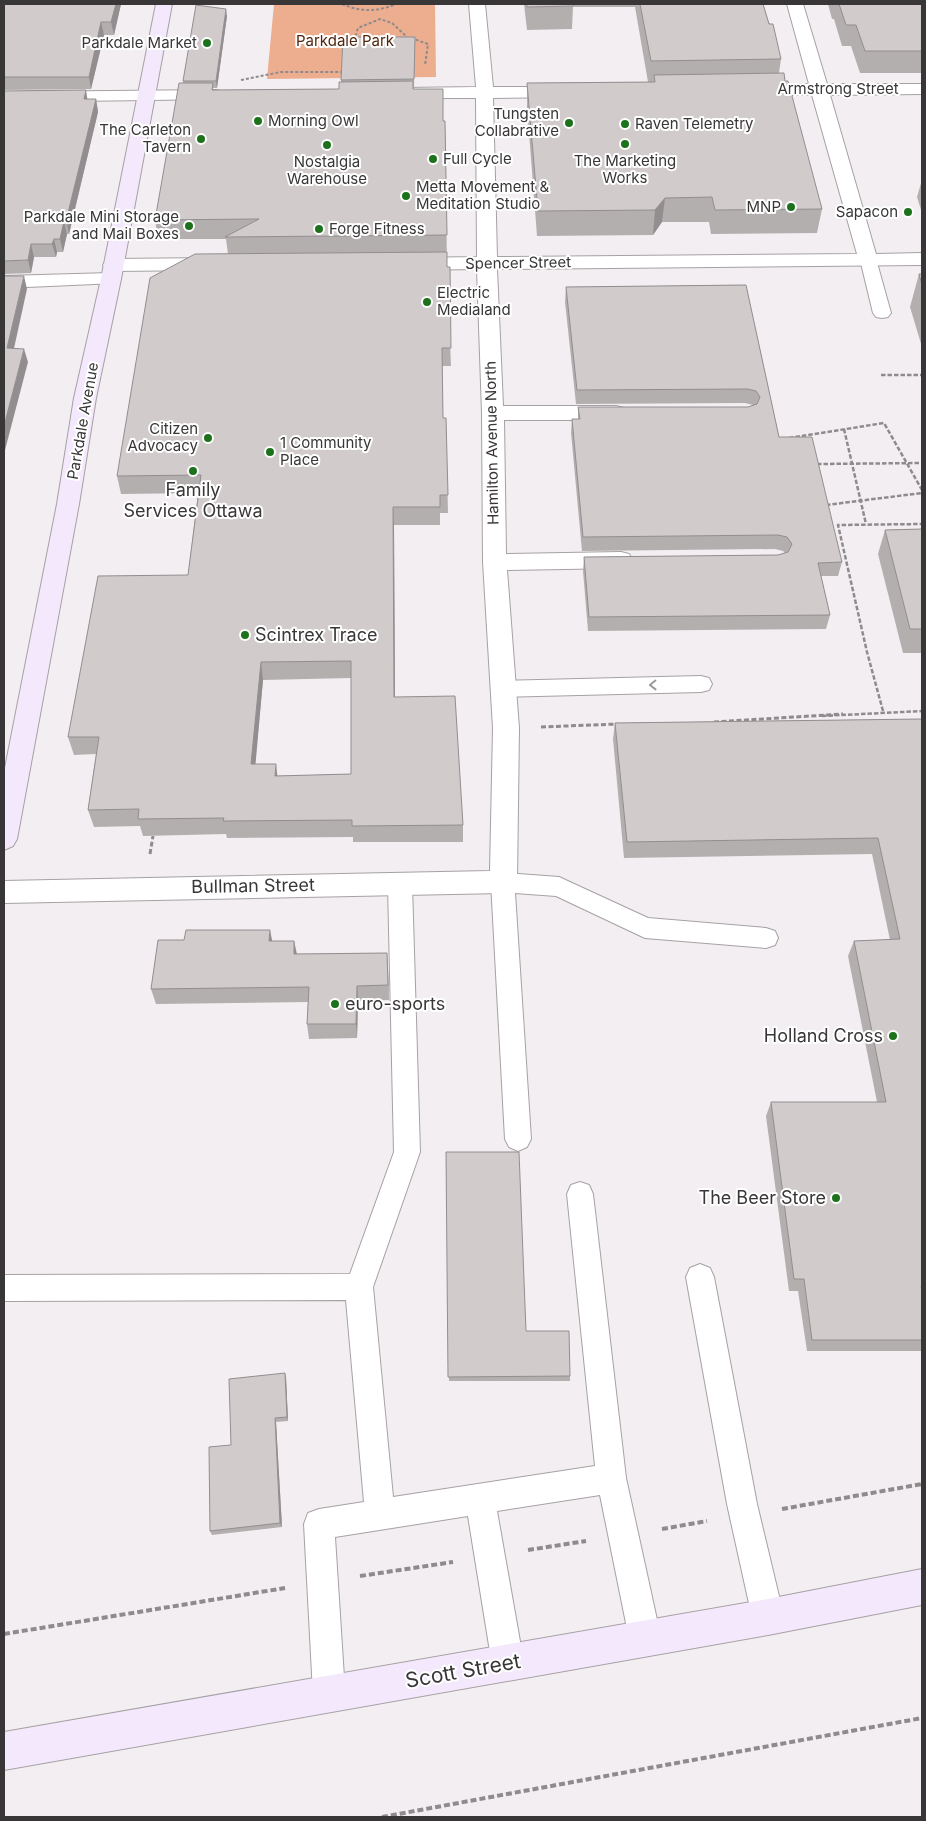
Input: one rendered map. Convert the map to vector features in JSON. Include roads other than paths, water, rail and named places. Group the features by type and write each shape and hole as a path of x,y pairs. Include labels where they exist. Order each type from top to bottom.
{"main road":[{"name":"Parkdale Avenue","path":"4,839 68,504 86,398 164,4"},
{"name":"Scott Street","path":"4,1751 329,1693 508,1664 922,1587"}],"street":[{"name":"Hamilton Avenue North","path":"477,4 486,112 487,264 493,413 495,562 506,728 503,882"},
{"path":"795,4 868,260"},
{"path":"4,97 147,94 236,88"},
{"name":"Armstrong Street","path":"732,90 922,89"},
{"path":"389,93 583,92"},
{"name":"Spencer Street","path":"388,264 922,260"},
{"path":"4,282 231,264"},
{"path":"493,413 640,413"},
{"path":"495,562 646,560"},
{"name":"Bullman Street","path":"4,892 503,882"}],"lane":[{"path":"868,260 882,313"},
{"path":"503,688 701,684"},
{"path":"518,1139 503,882 558,887 644,928 766,938"},
{"path":"380,1514 359,1287 407,1152 400,885"},
{"path":"580,1194 612,1478 645,1638"},
{"path":"700,1276 742,1504 768,1617"},
{"path":"4,1288 359,1287"},
{"path":"329,1693 319,1524 612,1478"},
{"path":"480,1499 508,1664"}],"place":[{"name":"Parkdale Market","path":"207,43"},
{"name":"Morning Owl","path":"258,121"},
{"name":"Tungsten Collabrative","path":"569,123"},
{"name":"Raven Telemetry","path":"625,124"},
{"name":"The Carleton Tavern","path":"201,139"},
{"name":"The Marketing Works","path":"625,144"},
{"name":"Nostalgia Warehouse","path":"327,145"},
{"name":"Full Cycle","path":"433,159"},
{"name":"Metta Movement & Meditation Studio","path":"406,196"},
{"name":"MNP","path":"791,207"},
{"name":"Sapacon","path":"908,212"},
{"name":"Parkdale Mini Storage and Mail Boxes","path":"189,226"},
{"name":"Forge Fitness","path":"319,229"},
{"name":"Electric Medialand","path":"427,302"},
{"name":"Citizen Advocacy","path":"208,438"},
{"name":"1 Community Place","path":"270,452"},
{"name":"Family Services Ottawa","path":"193,471"},
{"name":"Scintrex Trace","path":"245,635"},
{"name":"euro-sports","path":"335,1004"},
{"name":"Holland Cross","path":"893,1036"},
{"name":"The Beer Store","path":"836,1198"}],"park label":[{"name":"Parkdale Park","path":"345,41"}]}
